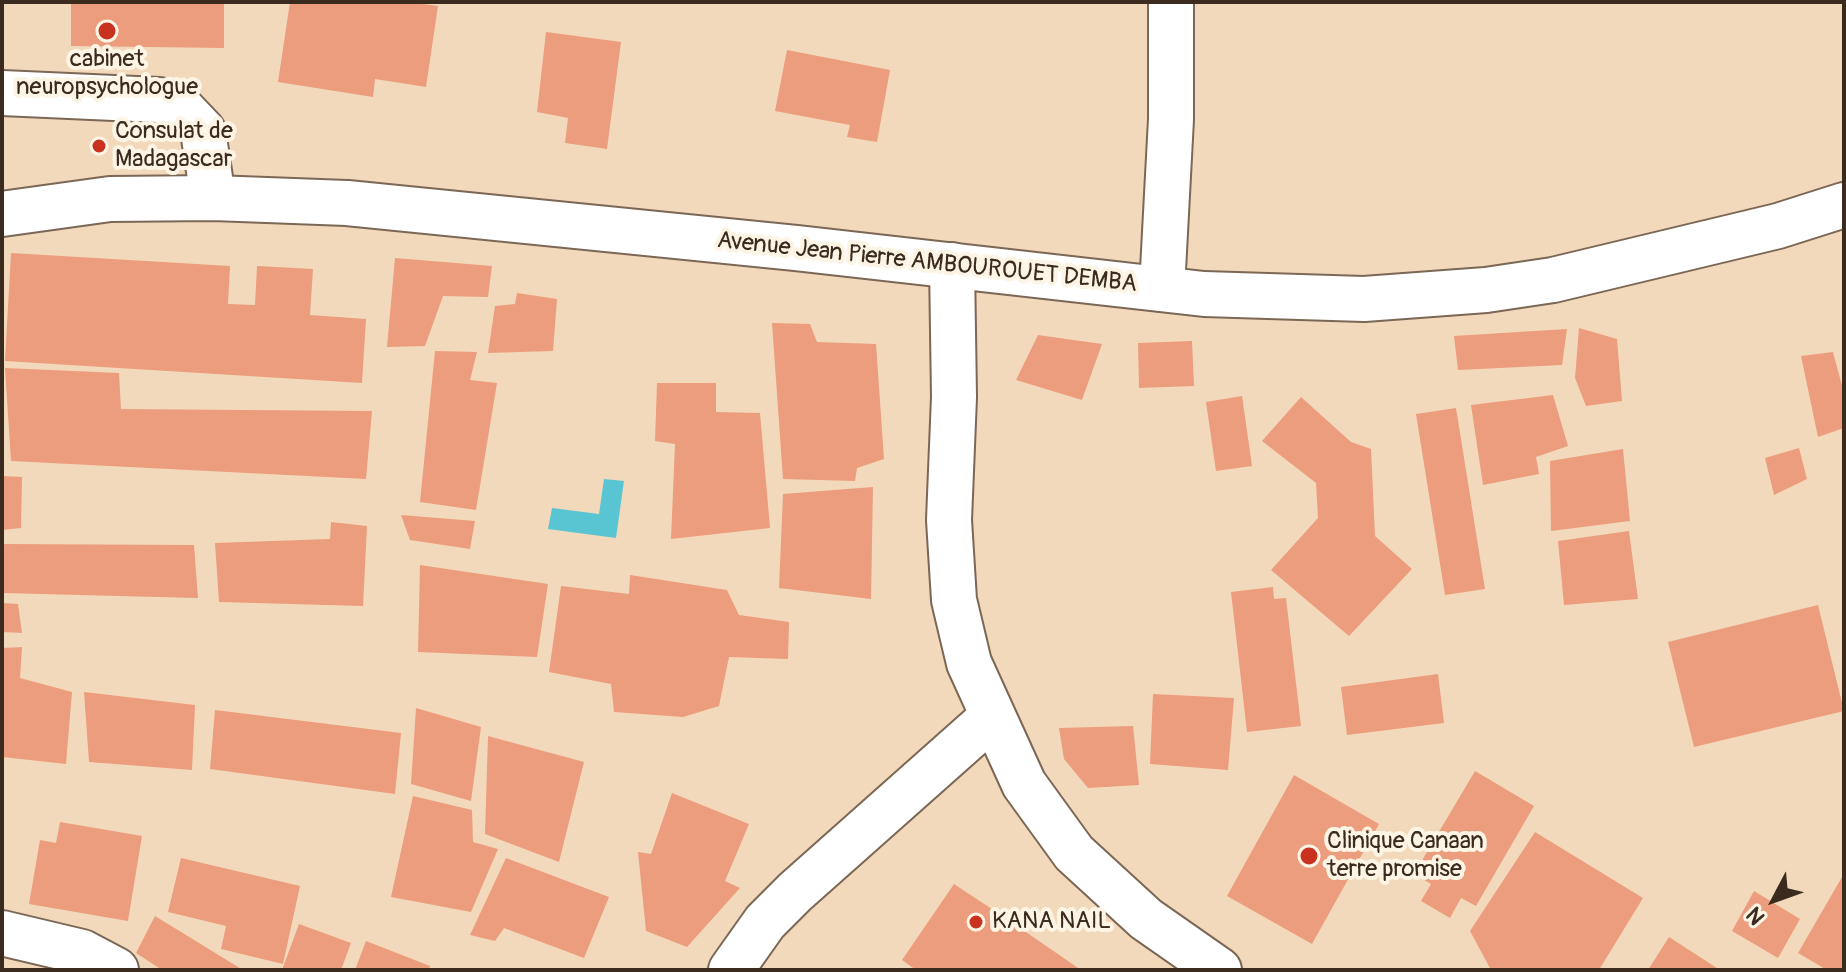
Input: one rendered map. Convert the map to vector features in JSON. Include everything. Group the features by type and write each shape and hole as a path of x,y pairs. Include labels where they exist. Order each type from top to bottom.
{"street":[{"path":"1162,289 1171,119 1171,2"},
{"path":"2,93 159,100 183,110 203,131 213,198"},
{"name":"Avenue Jean Pierre AMBOUROUET DEMBA","path":"2,214 110,199 213,198 347,203 545,221 1162,289 1349,299 1486,290 1625,265 1778,226 1844,205"},
{"path":"952,265 954,397 949,520 954,600 969,663 1024,784 1074,853 1146,919 1219,970"},
{"path":"731,970 765,922 795,892 992,717"},
{"path":"2,933 82,952 116,970"}],"water":[{"path":"604,479 624,481 616,538 548,529 552,508 599,514"}],"building":[{"path":"71,2 224,2 224,48 71,46"},
{"path":"290,2 409,2 438,6 426,87 375,79 373,97 278,82"},
{"path":"546,32 621,42 607,149 565,143 568,118 537,112"},
{"path":"787,50 890,70 877,142 847,137 850,125 775,111"},
{"path":"11,253 230,266 228,304 255,305 257,266 313,269 310,315 366,319 362,383 5,361"},
{"path":"395,258 492,266 488,297 443,296 425,346 387,347"},
{"path":"517,293 557,299 553,351 488,353 495,306 515,304"},
{"path":"772,323 810,324 817,342 876,344 884,459 857,468 855,481 783,479"},
{"path":"1579,328 1617,339 1622,401 1586,406 1575,378"},
{"path":"1567,329 1562,365 1458,370 1454,336"},
{"path":"1038,335 1102,344 1082,400 1016,380"},
{"path":"1192,341 1194,386 1139,388 1138,343"},
{"path":"435,351 477,352 470,380 497,383 476,510 420,502"},
{"path":"1833,352 1844,393 1844,428 1818,437 1801,356"},
{"path":"5,368 119,373 121,409 372,411 366,479 11,461"},
{"path":"657,383 716,383 716,412 760,413 770,528 671,539 675,444 655,441"},
{"path":"1553,395 1568,446 1536,457 1539,474 1483,485 1471,405"},
{"path":"1242,396 1252,466 1216,471 1206,402"},
{"path":"1301,397 1351,442 1371,449 1375,536 1412,569 1349,636 1271,570 1318,518 1316,483 1262,441"},
{"path":"1456,408 1485,589 1445,595 1416,414"},
{"path":"1799,448 1807,479 1774,495 1765,458"},
{"path":"1623,449 1630,521 1551,531 1550,461"},
{"path":"2,476 22,477 21,528 2,530"},
{"path":"873,487 871,599 779,588 783,494"},
{"path":"401,515 475,521 470,549 410,540"},
{"path":"331,522 367,526 363,606 219,602 215,543 330,539"},
{"path":"1629,531 1638,599 1564,605 1558,541"},
{"path":"2,544 194,545 198,598 2,593"},
{"path":"420,565 548,584 537,657 418,652"},
{"path":"630,575 727,590 739,615 789,622 788,659 729,657 719,706 683,717 614,712 611,684 549,672 561,586 629,594"},
{"path":"1273,587 1274,599 1286,598 1301,726 1247,732 1231,592"},
{"path":"2,603 18,604 22,633 2,632"},
{"path":"1818,605 1844,711 1694,747 1668,642"},
{"path":"22,647 20,678 72,692 66,764 2,757 2,648"},
{"path":"1438,674 1444,723 1347,735 1341,687"},
{"path":"84,692 195,705 192,770 89,762"},
{"path":"1153,694 1234,698 1228,770 1150,764"},
{"path":"416,708 481,727 471,801 411,784"},
{"path":"215,710 401,733 395,794 210,769"},
{"path":"1133,726 1139,785 1088,788 1064,759 1059,728"},
{"path":"488,736 584,762 559,862 485,834"},
{"path":"1475,771 1534,806 1476,906 1461,898 1450,918 1421,901 1431,884 1414,874"},
{"path":"1294,775 1379,824 1312,944 1227,896"},
{"path":"672,793 749,824 725,881 740,888 687,947 646,931 638,852 651,854"},
{"path":"413,796 472,810 473,842 498,849 471,912 391,897"},
{"path":"60,822 142,836 128,921 29,904 40,840 56,843"},
{"path":"1535,832 1643,898 1599,970 1491,970 1470,931"},
{"path":"181,858 300,886 283,964 221,949 226,926 168,912"},
{"path":"506,858 609,897 584,958 504,928 495,941 470,935"},
{"path":"1842,877 1844,970 1827,970 1798,953"},
{"path":"954,884 1081,970 916,970 902,960"},
{"path":"1754,891 1800,919 1778,958 1732,931"},
{"path":"155,916 243,970 162,970 136,953"},
{"path":"299,924 351,943 341,970 282,970"},
{"path":"1669,937 1720,970 1648,970"},
{"path":"366,941 430,966 429,970 355,970"}],"place":[{"name":"cabinet neuropsychologue","path":"107,31"},
{"name":"Consulat de Madagascar","path":"99,146"},
{"name":"Clinique Canaan terre promise","path":"1309,856"},
{"name":"KANA NAIL","path":"976,922"}]}
